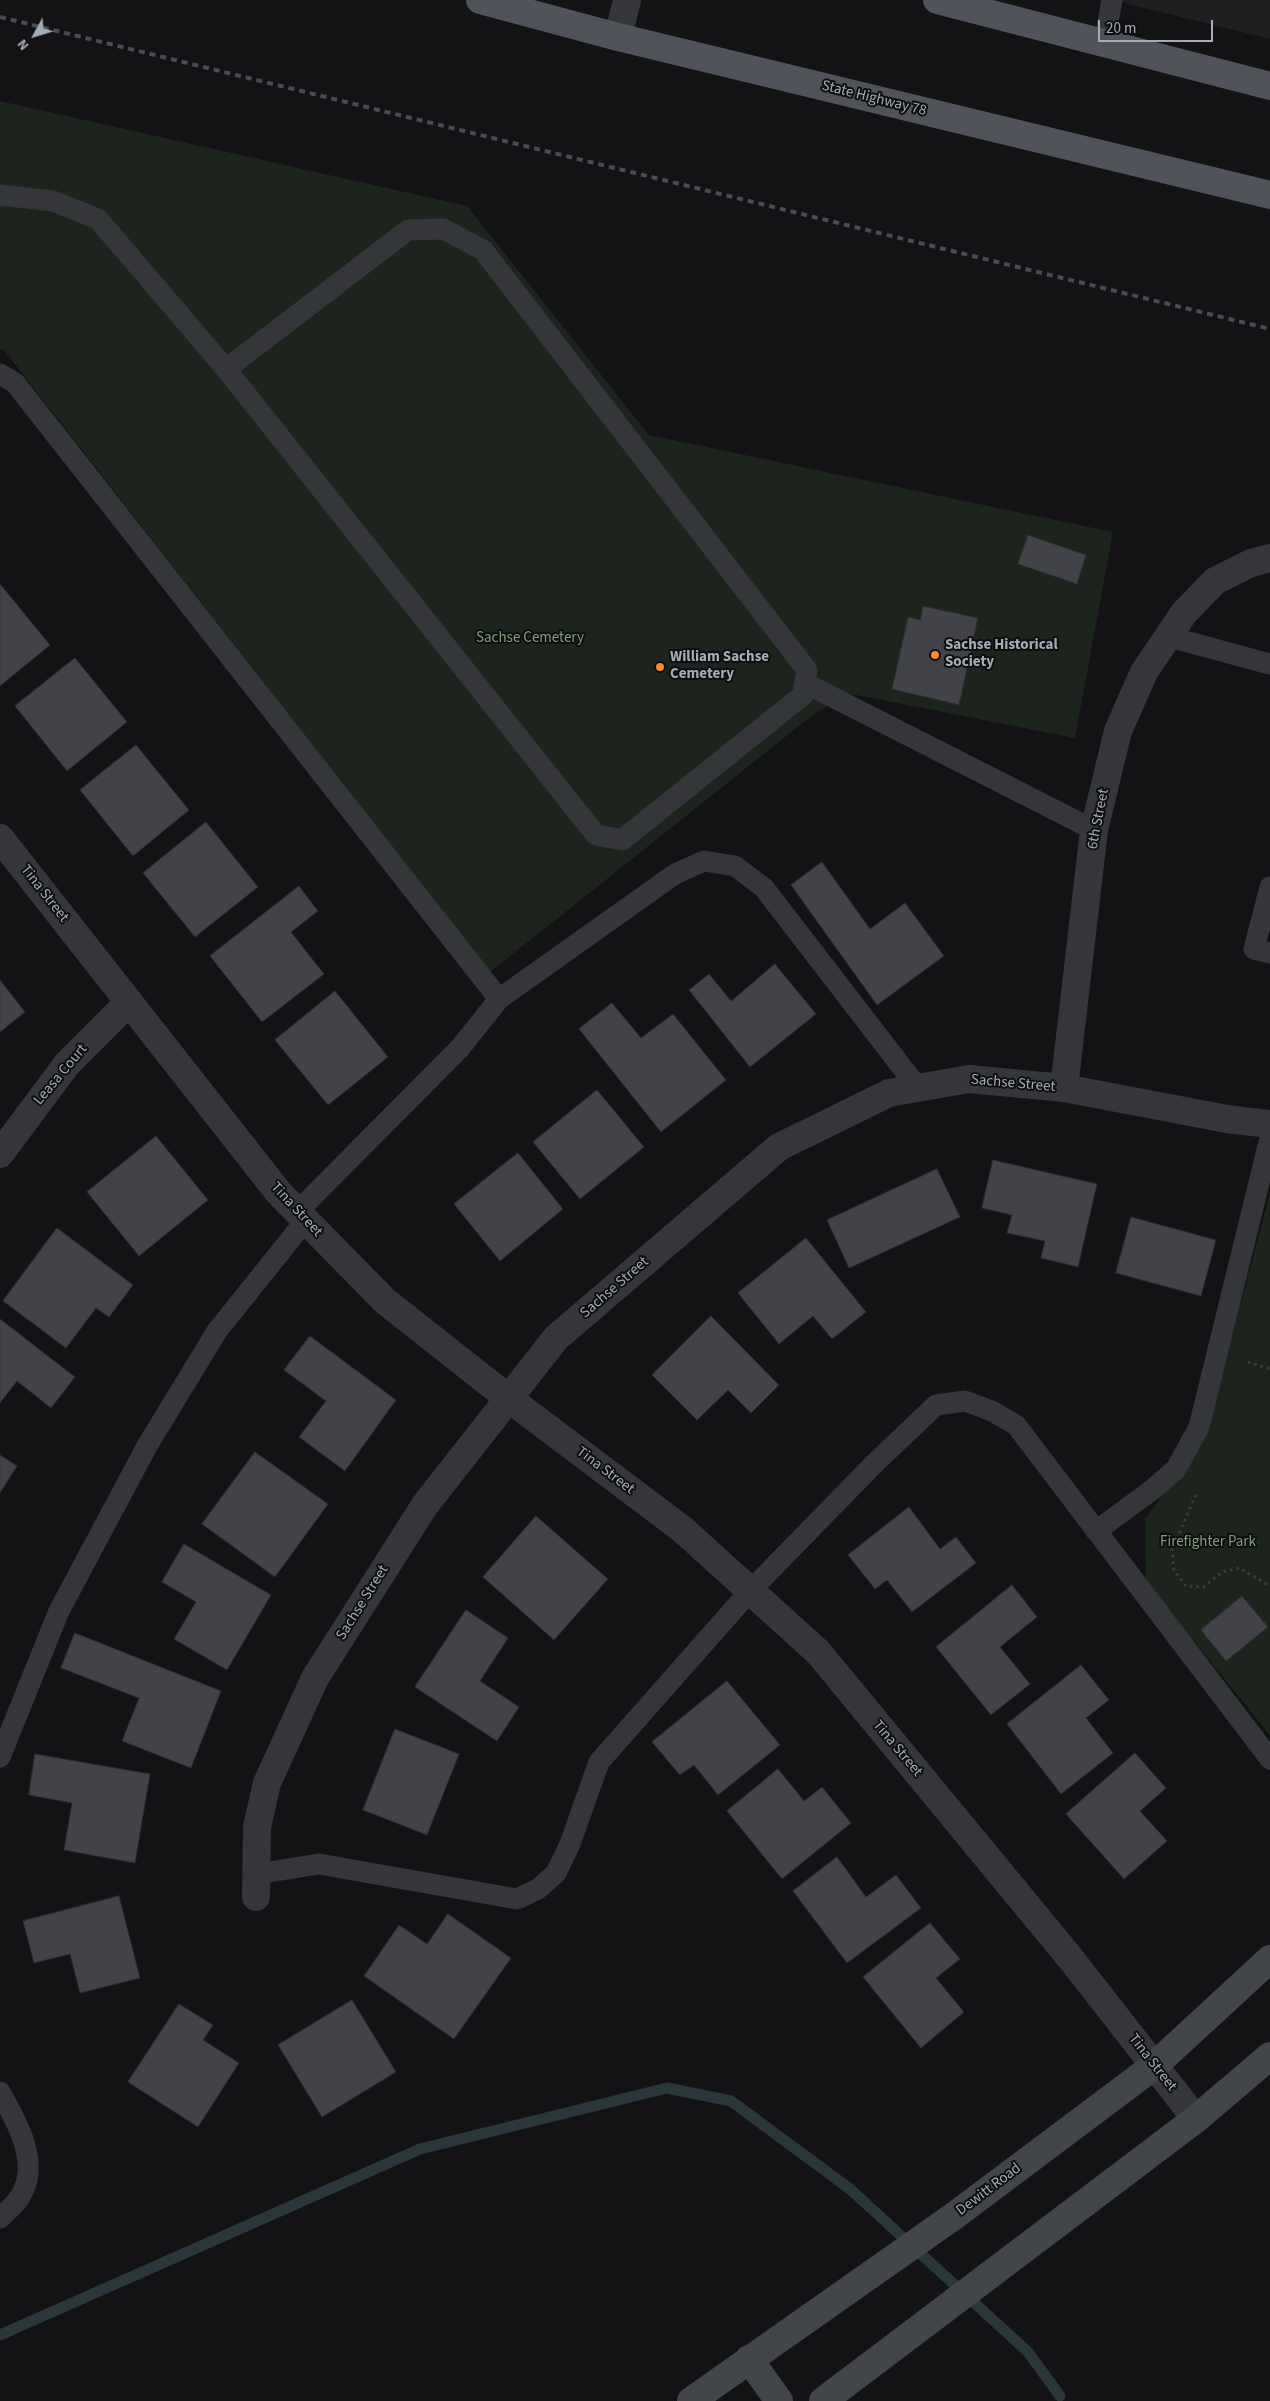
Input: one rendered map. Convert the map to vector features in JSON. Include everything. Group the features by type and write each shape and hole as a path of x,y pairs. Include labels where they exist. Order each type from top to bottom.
{"main road":[{"name":"State Highway 78","path":"480,0 618,37 1270,195"},
{"path":"941,0 1270,86"},
{"name":"Dewitt Road","path":"691,2401 832,2304 954,2216 1154,2066 1270,1959"},
{"path":"822,2401 1196,2118 1270,2056"},
{"path":"749,2360 779,2401"}],"street":[{"path":"618,37 627,0"},
{"name":"6th Street","path":"1064,1088 1094,830 1118,730 1144,672 1166,636 1184,613 1216,581 1251,563 1270,558"},
{"name":"Tina Street","path":"0,838 279,1193 385,1301 508,1398 682,1529 818,1652 1071,1959 1196,2118"},
{"name":"Leasa Court","path":"0,1154 67,1064 129,1002"},
{"name":"Sachse Street","path":"256,1886 257,1826 267,1783 315,1678 425,1505 556,1338 778,1147 889,1093 969,1079 1064,1088 1227,1119 1270,1124"}],"lane":[{"path":"1104,43 1112,0"},
{"path":"0,195 53,201 98,219 226,369 596,835 622,840 803,695 807,670 483,250 443,229 408,230 226,369"},
{"path":"0,374 15,383 499,998"},
{"path":"1166,636 1270,664"},
{"path":"805,683 1094,830"},
{"path":"0,1757 59,1610 147,1446 217,1331 301,1216 460,1048 499,998 675,874 704,861 736,866 764,888 918,1088"},
{"path":"1262,951 1270,887"},
{"path":"1096,1531 1176,1470 1199,1427 1270,1138"},
{"path":"256,1886 319,1864 516,1899 538,1889 556,1873 567,1851 599,1762 750,1591 874,1464 936,1405 965,1401 992,1411 1016,1425 1270,1759"},
{"path":"0,2092 20,2127 28,2165 24,2191 0,2218"}],"path":[{"path":"1248,1362 1270,1369"}],"shaded area":[{"path":"1112,0 1270,0 1270,39"}],"green space":[{"name":"Sachse Cemetery","path":"0,101 467,206 649,435 1113,532 1075,738 846,693 804,722 490,972 4,350 0,349"},
{"name":"Firefighter Park","path":"1270,1193 1270,1735 1146,1582 1145,1519 1205,1438"}],"building":[{"path":"1028,535 1086,555 1077,584 1018,564"},
{"path":"0,584 50,645 0,686"},
{"name":"Sachse Historical Society","path":"923,606 978,618 959,705 892,689 908,617 920,620"},
{"path":"75,658 127,722 67,771 15,706"},
{"path":"136,745 189,810 133,856 80,790"},
{"path":"206,822 258,887 195,937 143,873"},
{"path":"822,862 870,929 905,903 944,956 877,1005 791,885"},
{"path":"299,886 318,911 291,932 324,974 262,1022 210,956"},
{"path":"775,964 816,1014 750,1067 689,990 709,974 731,1001"},
{"path":"0,980 25,1012 0,1032"},
{"path":"335,991 388,1057 328,1105 275,1040"},
{"path":"612,1003 641,1038 673,1014 726,1080 661,1132 579,1029"},
{"path":"597,1090 644,1147 580,1199 533,1142"},
{"path":"156,1136 208,1200 139,1256 87,1192"},
{"path":"518,1153 563,1209 500,1261 454,1204"},
{"path":"993,1160 1097,1184 1078,1267 1041,1258 1045,1241 1007,1233 1012,1215 982,1208"},
{"path":"937,1169 960,1217 849,1268 827,1220"},
{"path":"1131,1217 1216,1240 1201,1296 1116,1273"},
{"path":"57,1228 133,1285 109,1317 96,1308 66,1348 3,1301"},
{"path":"806,1238 866,1312 832,1339 813,1316 779,1344 738,1293"},
{"path":"711,1316 779,1385 751,1413 728,1390 697,1420 652,1375"},
{"path":"0,1319 75,1377 51,1408 17,1381 0,1403"},
{"path":"310,1336 396,1400 345,1471 299,1437 326,1401 284,1370"},
{"path":"255,1452 328,1504 275,1577 202,1524"},
{"path":"0,1455 17,1466 0,1493"},
{"path":"909,1507 940,1549 956,1537 976,1563 912,1612 887,1580 875,1589 848,1555"},
{"path":"536,1516 608,1579 554,1640 483,1577"},
{"path":"184,1544 271,1595 227,1670 174,1639 196,1602 162,1582"},
{"path":"1012,1585 1037,1617 1000,1647 1030,1684 991,1715 936,1647"},
{"path":"1242,1596 1268,1627 1226,1661 1201,1630"},
{"path":"466,1610 508,1638 480,1681 519,1707 497,1741 415,1687"},
{"path":"75,1633 221,1691 191,1768 122,1741 139,1698 61,1668"},
{"path":"1081,1665 1109,1700 1086,1718 1113,1753 1061,1794 1007,1724"},
{"path":"727,1681 780,1745 718,1795 694,1765 680,1775 652,1742"},
{"path":"395,1729 459,1754 427,1835 363,1810"},
{"path":"1135,1753 1166,1788 1140,1811 1167,1841 1124,1879 1066,1814"},
{"path":"35,1754 150,1774 135,1863 64,1850 72,1803 29,1795"},
{"path":"778,1769 804,1801 822,1787 851,1823 782,1879 727,1811"},
{"path":"837,1857 866,1897 896,1875 921,1908 847,1963 793,1891"},
{"path":"119,1896 140,1978 80,1993 70,1954 34,1963 23,1921"},
{"path":"448,1914 511,1958 454,2039 364,1976 399,1925 427,1944"},
{"path":"930,1923 960,1959 936,1978 964,2012 921,2048 863,1977"},
{"path":"352,2000 396,2072 322,2117 278,2045"},
{"path":"179,2004 213,2025 203,2040 239,2063 198,2127 128,2082"}],"waterway":[{"path":"0,2335 420,2149 667,2088 731,2101 850,2189 1028,2352 1060,2396"}],"railway":[{"path":"0,17 1270,329"}],"place":[{"name":"Sachse Historical Society","path":"935,655"},
{"name":"William Sachse Cemetery","path":"660,667"}]}
